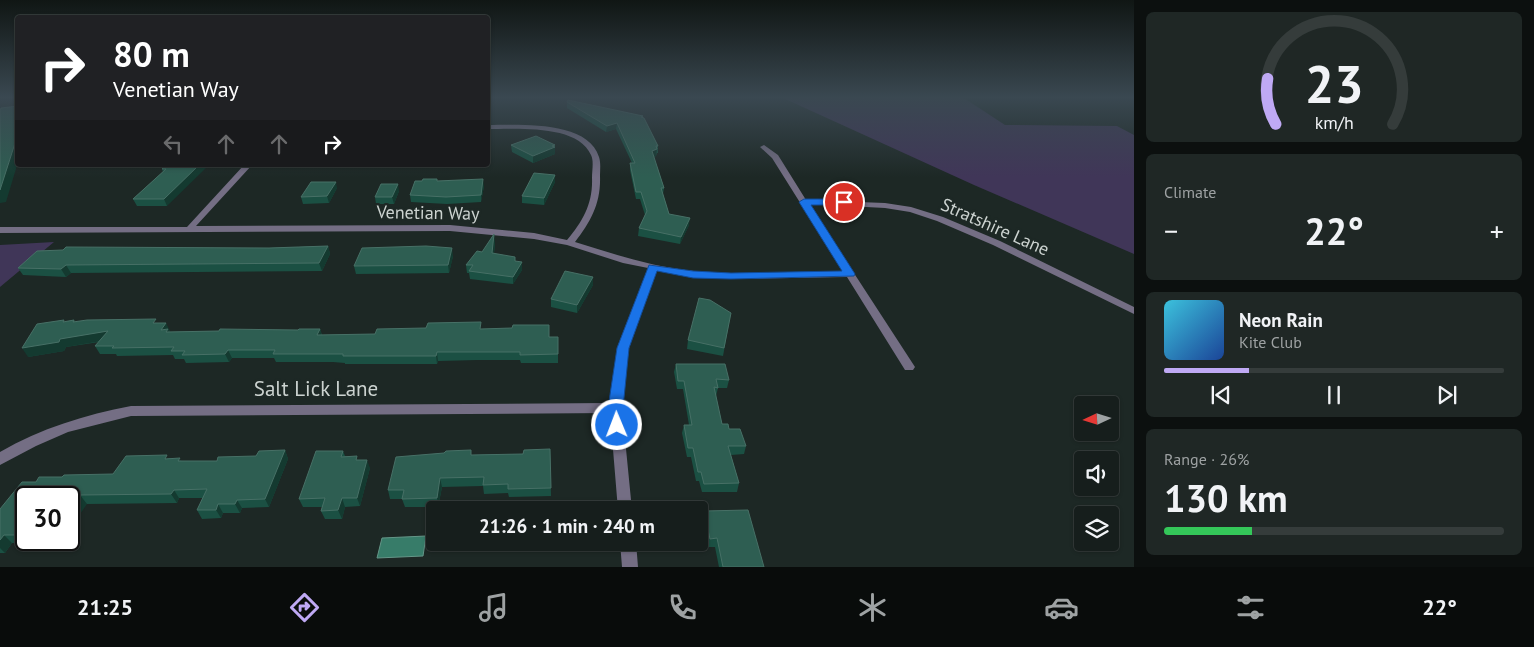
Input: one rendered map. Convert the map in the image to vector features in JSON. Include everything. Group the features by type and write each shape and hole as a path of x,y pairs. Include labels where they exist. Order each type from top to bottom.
{"street":[{"path":"490,127 552,129 570,134 587,143 595,154 597,185 594,206 584,225 569,243"},
{"path":"764,147 775,157 909,368"},
{"path":"190,228 246,167"},
{"name":"Stratshire Lane","path":"804,202 875,204 911,210 946,220 1134,311"},
{"name":"Venetian Way","path":"0,230 450,228 492,231 569,243 653,268 693,274 731,276 850,274"},
{"path":"624,501 616,408 623,348 653,268"},
{"name":"Salt Lick Lane","path":"0,459 23,444 63,427 131,411 616,408"},
{"path":"629,551 630,567"}],"shaded area":[{"path":"841,124 1117,126 1134,135 1134,254 974,185"},
{"path":"54,242 0,287 0,245"},
{"path":"426,536 423,556 377,558 382,538"}],"building":[{"path":"0,124 15,124 15,143 0,190"},
{"path":"618,124 647,124 658,146 656,146 657,149 652,151 664,188 661,188 669,214 690,218 681,237 639,228 647,211 641,192 636,192 630,163 635,163"},
{"path":"536,136 555,145 552,146 555,147 533,156 511,145"},
{"path":"164,167 197,167 164,199 133,199 166,169 162,169"},
{"path":"534,173 555,175 544,198 522,196"},
{"path":"423,179 437,179 437,181 483,179 481,195 446,197 410,195 415,181 422,181"},
{"path":"311,182 336,182 327,196 301,197"},
{"path":"381,184 398,184 392,197 375,197"},
{"path":"494,234 492,253 515,257 515,261 522,262 513,277 469,271 473,265 466,265 477,251 482,252"},
{"path":"328,246 319,263 66,265 61,269 18,268 37,251 63,250 66,247 269,248"},
{"path":"426,246 452,248 448,265 354,266 362,248"},
{"path":"565,271 593,277 577,305 551,299"},
{"path":"699,298 710,300 731,313 724,348 688,340"},
{"path":"156,319 153,323 166,323 161,330 168,329 166,332 219,331 220,329 320,329 317,335 375,334 377,329 426,328 428,323 481,322 480,329 512,328 513,325 549,325 549,337 558,337 558,354 520,355 520,352 437,352 436,356 343,356 343,354 273,354 275,350 228,350 225,354 182,355 185,351 171,351 174,347 112,348 114,346 95,346 108,331 22,348 37,324 64,320 63,322 74,320 73,322"},
{"path":"676,364 725,364 729,380 716,379 718,388 714,387 722,424 728,424 729,429 740,429 746,446 728,446 739,483 704,484 701,472 698,472 693,448 688,448 684,425 692,425 684,381 678,381"},
{"path":"550,449 551,488 508,489 508,484 483,485 484,477 440,478 437,498 402,499 404,490 388,490 396,457 471,450 471,455 523,454 524,450"},
{"path":"285,450 265,499 237,500 235,504 218,504 216,510 197,510 207,489 174,490 171,494 80,495 80,486 19,486 22,482 36,482 39,477 113,474 126,456 167,455 165,459 180,458 178,461 217,461 218,457 256,456 259,451"},
{"path":"316,451 343,451 341,457 357,456 356,460 367,460 357,498 342,498 338,510 321,511 325,498 299,499"},
{"path":"15,491 15,535 4,535 0,540 0,509"},
{"path":"748,510 764,567 723,567 717,538 710,539 708,511"}],"route":[{"path":"617,425 616,408 623,348 653,268 693,274 731,276 850,274 804,202 844,202"}]}
